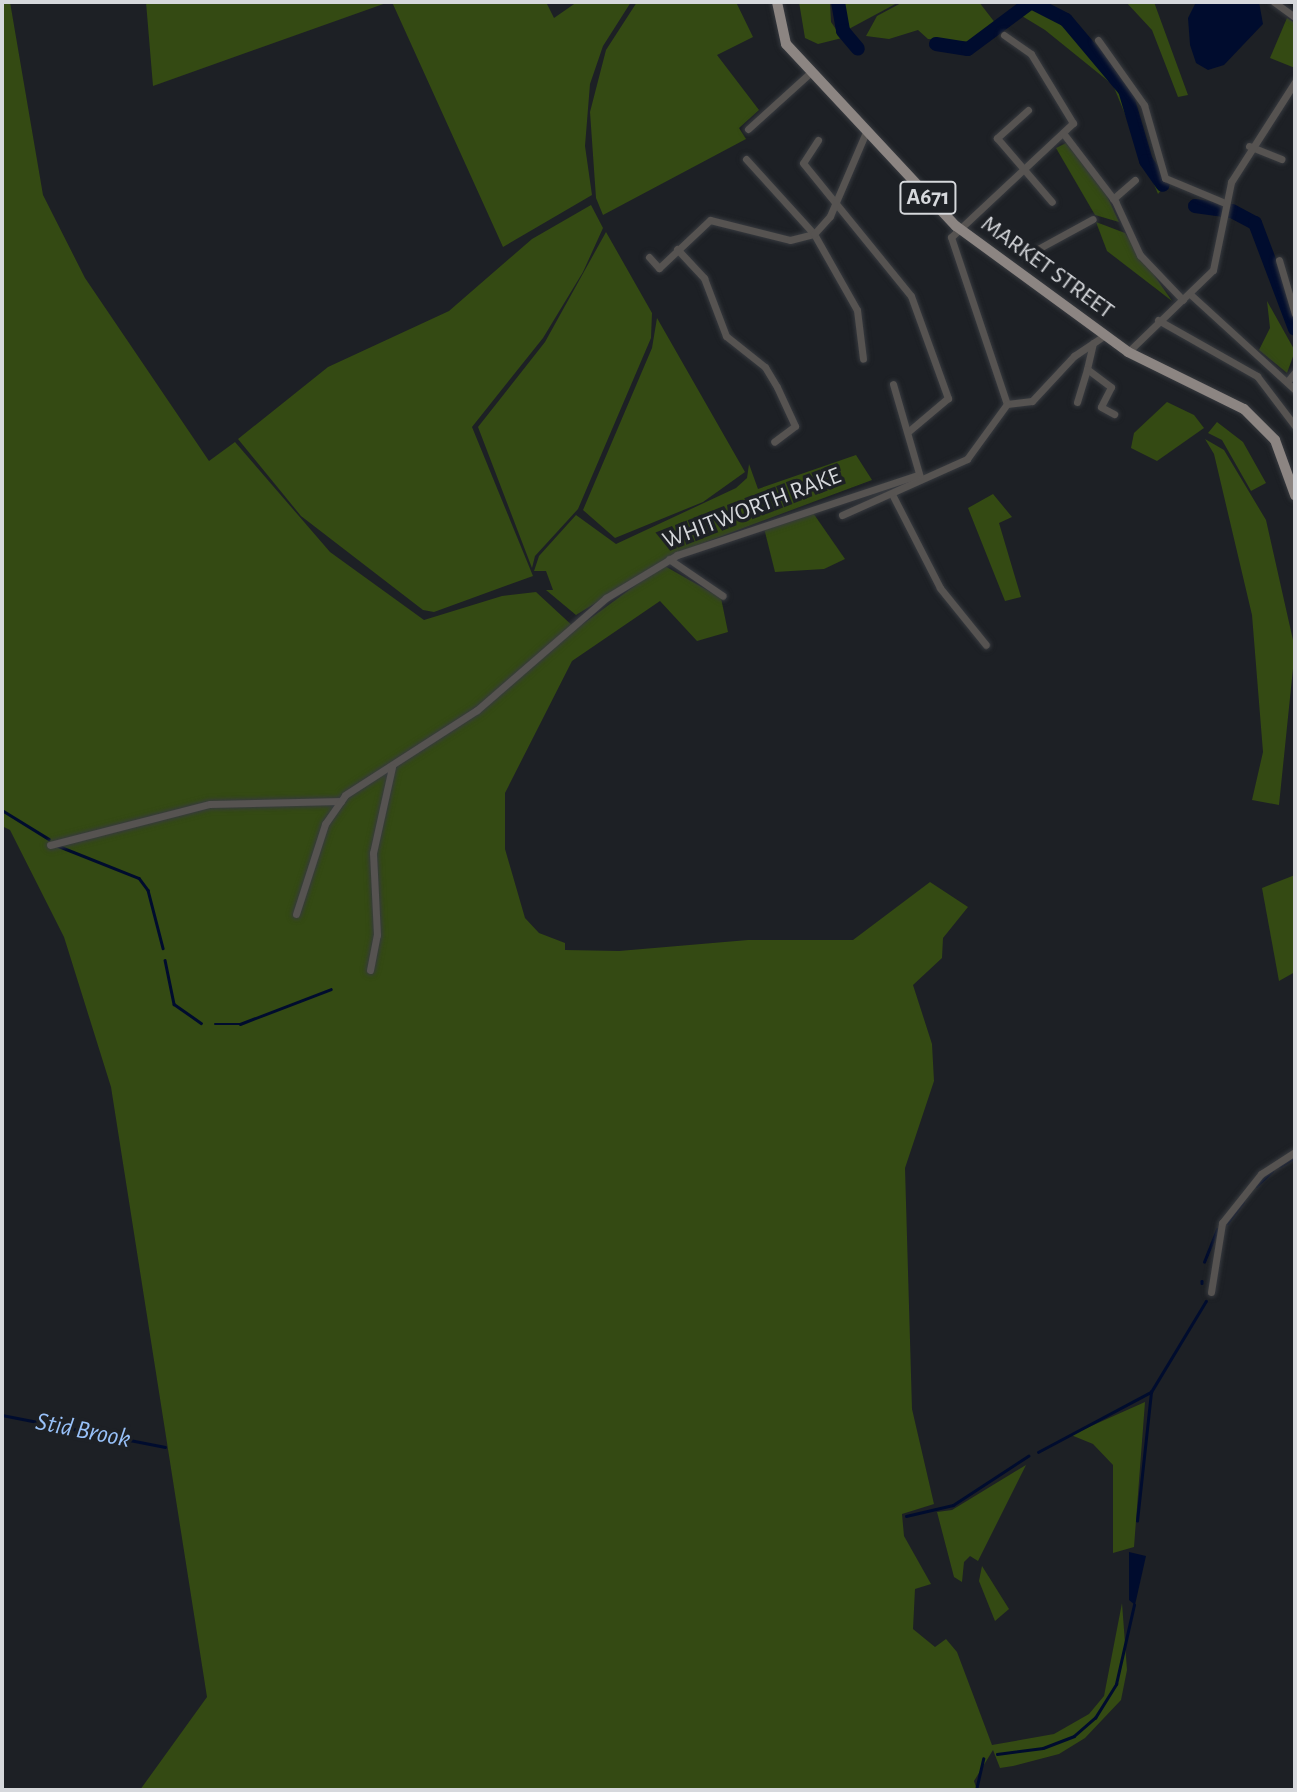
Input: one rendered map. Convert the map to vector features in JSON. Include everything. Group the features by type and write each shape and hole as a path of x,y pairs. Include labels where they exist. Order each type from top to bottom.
{"main road":[{"name":"MARKET STREET","path":"777,2 786,44 810,73 956,226 1128,352 1244,409 1275,440 1293,471 1295,495"}],"street":[{"path":"1274,2 1295,17"},
{"path":"1004,35 1031,54 1073,123 956,226 951,237 1007,404"},
{"path":"1098,40 1144,105 1166,178 1225,204"},
{"path":"748,129 810,73"},
{"path":"1128,352 1158,320 1190,294 1213,270 1225,224 1225,204 1249,146 1295,82"},
{"path":"1028,110 997,138 1052,202"},
{"path":"649,257 659,268 710,220 790,240 814,234 835,202 866,132"},
{"path":"1063,132 1113,199 1140,256 1183,300"},
{"path":"818,140 803,163 911,296 948,398 909,431"},
{"path":"1249,146 1282,159"},
{"path":"746,159 814,234 857,310 863,359"},
{"path":"1113,199 1135,180"},
{"path":"1024,256 1093,219"},
{"path":"677,249 704,278 726,336 765,368 777,387 795,426 774,442"},
{"path":"1279,260 1295,314"},
{"path":"1190,294 1295,390"},
{"path":"1158,320 1257,376 1295,426"},
{"path":"842,516 924,484 976,451 1007,404 1032,401 1093,343 1104,336"},
{"path":"1077,402 1093,343"},
{"path":"1087,369 1111,387 1101,407 1114,414"},
{"path":"1287,382 1295,372"},
{"path":"893,384 909,431 918,475 924,484"},
{"name":"WHITWORTH RAKE","path":"296,914 325,824 341,801 368,776 392,767 477,710 573,622 669,559 843,495 918,475"},
{"path":"893,496 940,588 986,645"},
{"path":"669,559 723,596"},
{"path":"370,970 377,935 373,853 392,767"},
{"path":"50,845 210,804 341,801"},
{"path":"1212,1292 1222,1223 1261,1174 1295,1152"}],"green space":[{"path":"2,2 10,2 43,195 85,278 209,461 235,442 330,552 424,620 502,596 536,592 576,629 663,565 721,598 728,632 697,641 660,601 572,661 505,793 505,849 525,918 539,933 565,943 565,950 619,951 748,940 853,940 930,882 968,907 943,938 942,958 913,985 932,1044 934,1081 905,1168 912,1409 934,1504 902,1514 904,1536 931,1584 915,1589 913,1629 935,1647 946,1639 957,1652 992,1745 1054,1734 1089,1714 1104,1696 1122,1603 1127,1670 1121,1700 1085,1738 1059,1754 1000,1768 993,1750 974,1781 977,1790 140,1790 207,1697 111,1087 64,937 10,830 2,826"},
{"path":"146,2 389,2 153,86"},
{"path":"392,2 546,2 554,18 577,2 631,2 603,46 590,84 585,146 592,195 503,247"},
{"path":"637,2 736,2 753,37 717,55 759,110 739,128 746,139 603,215 596,198 590,112 606,50"},
{"path":"799,2 830,2 831,22 842,38 818,44 805,38"},
{"path":"843,2 899,2 847,30"},
{"path":"903,2 979,2 996,24 970,42 928,39 918,30 889,39 866,36 877,16"},
{"path":"1126,2 1154,2 1188,95 1178,97 1152,30"},
{"path":"1033,5 1085,41 1123,90 1136,121 1145,160 1162,189 1158,194 1113,85 1045,30 1022,16 1012,23"},
{"path":"1287,18 1295,23 1295,68 1270,58"},
{"path":"1066,143 1107,196 1119,222 1095,215 1056,148"},
{"path":"591,205 603,228 583,272 543,338 472,427 533,576 434,612 423,610 301,516 238,439 328,367 449,311 532,239"},
{"path":"1096,222 1125,233 1172,301 1107,251"},
{"path":"606,232 652,313 651,338 578,509 535,556 532,568 478,427 545,342"},
{"path":"1267,301 1295,351 1287,373 1259,350 1270,328"},
{"path":"657,318 745,472 703,502 615,538 583,510 652,348"},
{"path":"1167,402 1194,415 1204,428 1157,461 1131,448 1134,433"},
{"path":"1217,422 1243,442 1266,483 1251,491 1222,440 1208,433"},
{"path":"1205,439 1224,450 1266,520 1295,649 1279,805 1252,800 1263,752 1252,615 1214,454"},
{"path":"856,455 872,480 679,552 576,615 546,590 553,590 546,571 534,571 539,556 576,515 616,544 736,488 747,478 749,464 758,489"},
{"path":"993,494 1012,517 999,523 1021,597 1005,601 968,508"},
{"path":"811,510 845,559 824,569 775,572 764,528"},
{"path":"1295,875 1295,972 1279,981 1262,888"},
{"path":"1145,1402 1134,1547 1113,1553 1113,1465 1093,1444 1071,1435"},
{"path":"1026,1465 978,1561 970,1556 964,1562 962,1582 954,1577 937,1512 952,1510"},
{"path":"982,1566 1009,1609 995,1621 979,1581"}],"water":[{"path":"1196,2 1259,2 1263,24 1224,65 1208,70 1196,63 1190,45 1188,18"},
{"path":"1129,1552 1146,1556 1135,1605 1129,1600"}],"waterway":[{"path":"838,2 843,31 858,49"},
{"path":"936,44 968,49 1031,2 1066,20 1125,90 1146,161 1163,185"},
{"path":"1195,206 1232,211 1255,223 1295,329"},
{"path":"2,810 49,839"},
{"path":"56,845 139,878 148,890 163,948"},
{"path":"165,960 174,1004 201,1023"},
{"path":"215,1024 240,1024 331,989"},
{"path":"1280,1166 1295,1157"},
{"path":"1256,1186 1272,1171"},
{"path":"1227,1223 1243,1202"},
{"path":"1204,1262 1217,1230"},
{"path":"1137,1521 1151,1392 1206,1301"},
{"path":"1038,1452 1151,1392"},
{"name":"Stid Brook","path":"2,1415 165,1447"},
{"path":"906,1516 953,1505 1028,1456"},
{"path":"997,1754 1043,1748 1074,1736 1095,1718 1116,1684 1134,1605"},
{"path":"976,1790 983,1759"}]}
